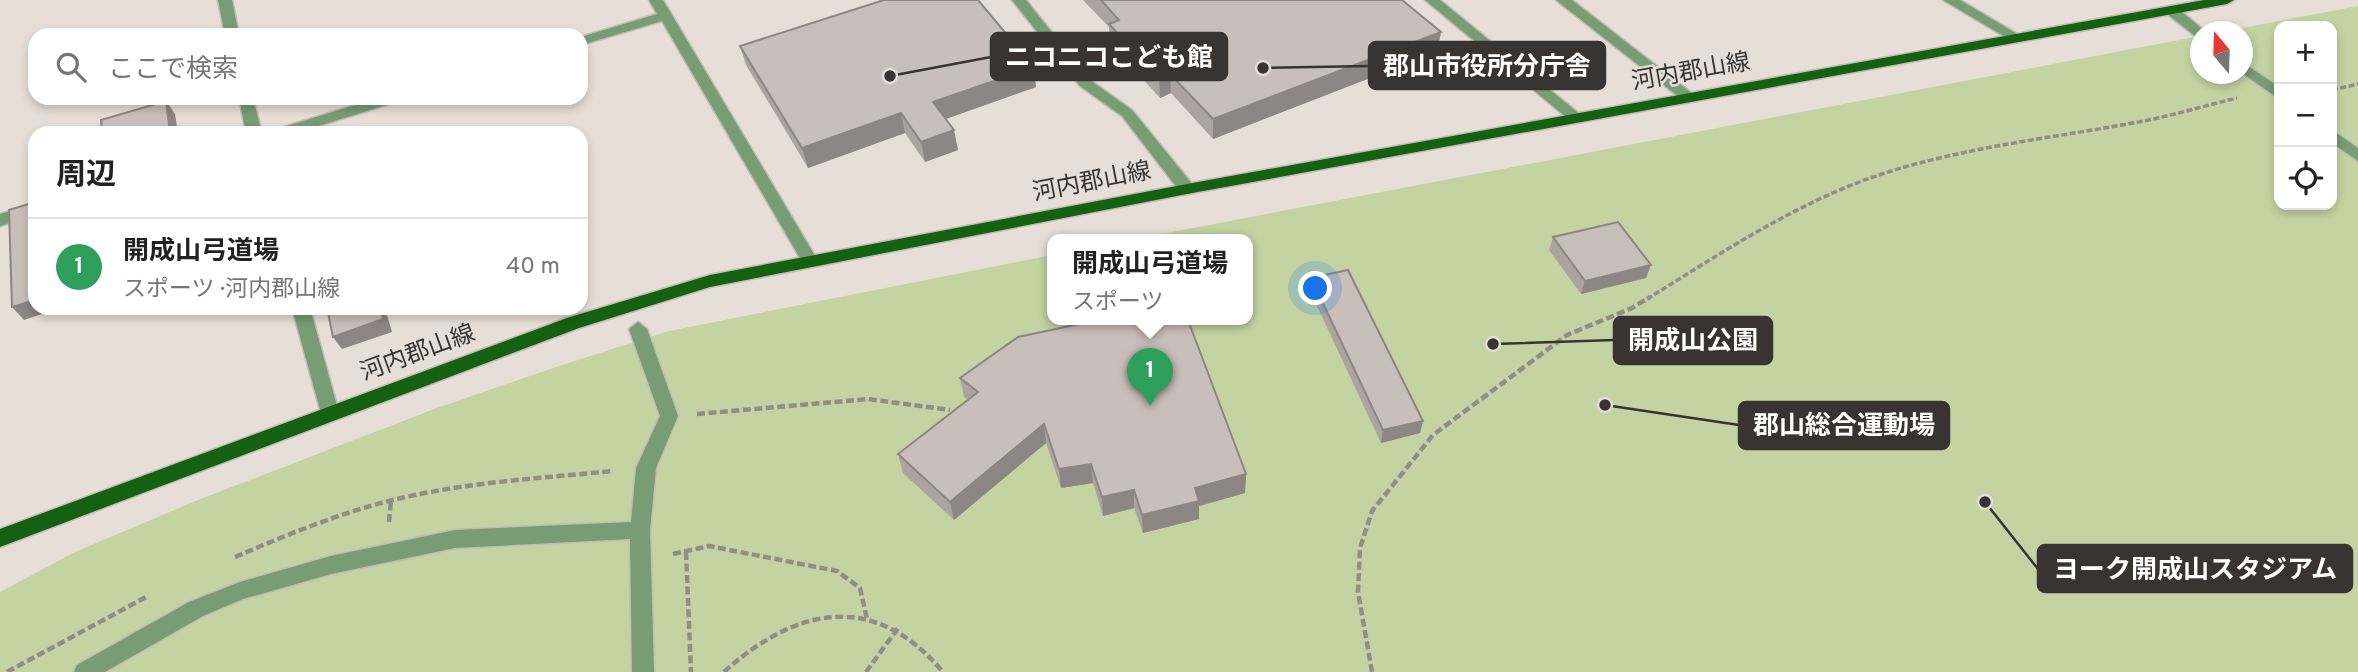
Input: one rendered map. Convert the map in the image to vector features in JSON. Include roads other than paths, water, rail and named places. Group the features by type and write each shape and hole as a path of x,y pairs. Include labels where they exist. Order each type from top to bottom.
{"main road":[{"name":"河内郡山線","path":"0,538 573,323 710,281 1187,189 2227,0"}],"street":[{"path":"225,0 231,28"},
{"path":"656,0 810,261"},
{"path":"1019,0 1085,83 1128,113 1187,189"},
{"path":"1432,0 1577,119"},
{"path":"1565,0 1689,98"},
{"path":"1950,0 2017,38"},
{"path":"2171,10 2190,25"},
{"path":"588,39 665,16"},
{"path":"2253,74 2274,90"},
{"path":"248,105 252,126"},
{"path":"302,126 371,105"},
{"path":"2337,139 2358,156"},
{"path":"0,220 28,211"},
{"path":"303,315 330,413"},
{"path":"638,329 669,416 646,468 640,530 643,672"},
{"path":"85,672 196,609 240,591 331,565 455,539 640,530"}],"place":[{"name":"郡山市役所分庁舎","path":"1263,68"},
{"name":"ニコニコこども館","path":"890,76"},
{"name":"開成山公園","path":"1493,344"},
{"name":"郡山総合運動場","path":"1605,405"},
{"name":"開成山弓道場","path":"1150,406"},
{"name":"ヨーク開成山スタジアム","path":"1985,502"}]}
